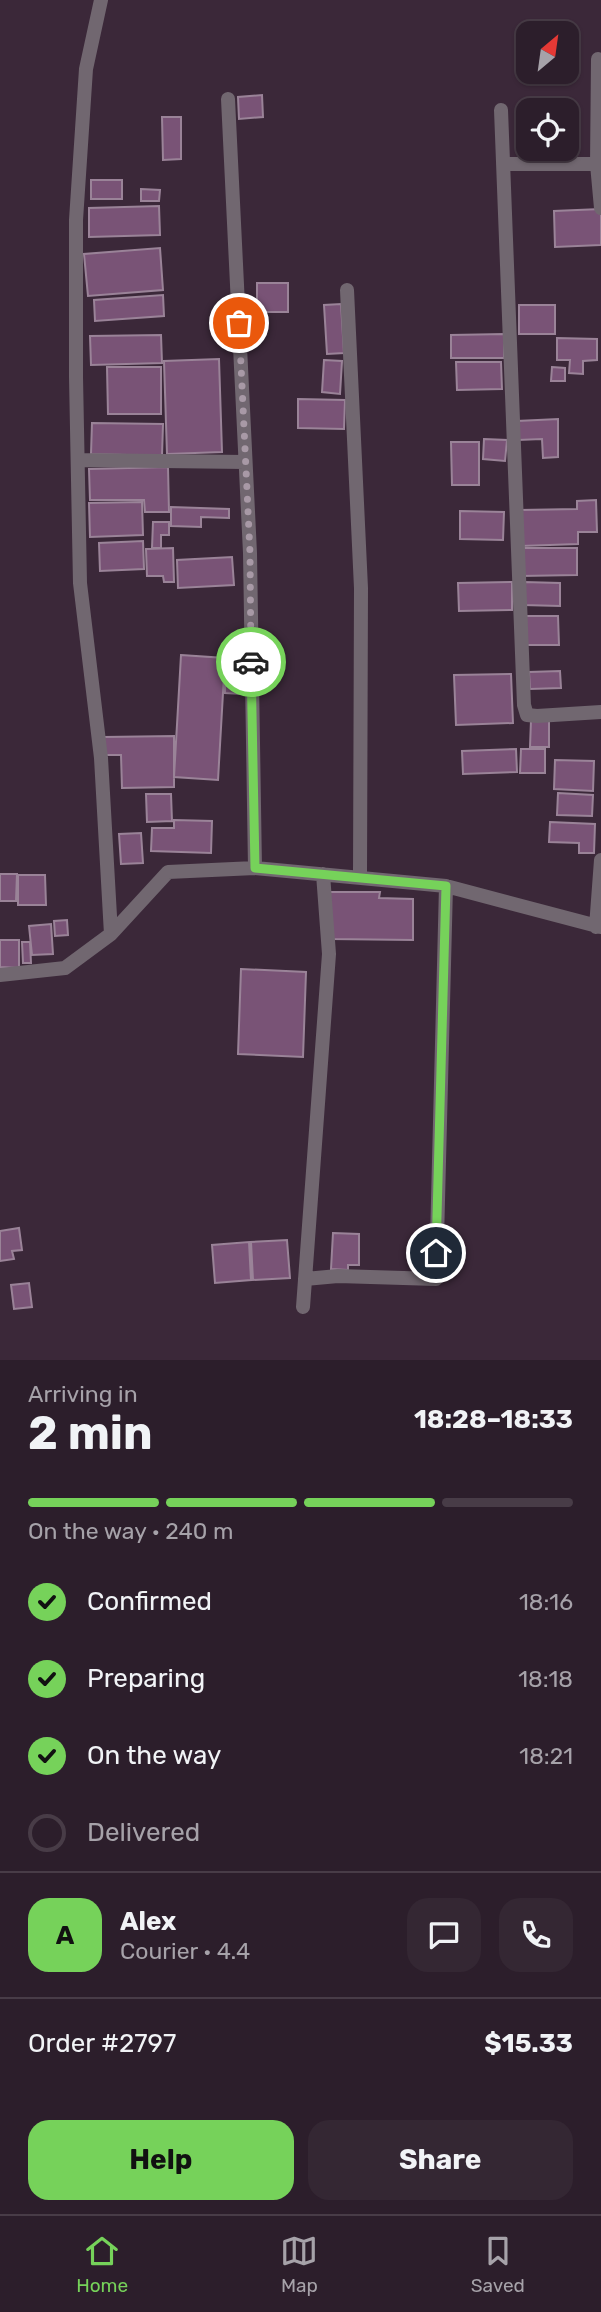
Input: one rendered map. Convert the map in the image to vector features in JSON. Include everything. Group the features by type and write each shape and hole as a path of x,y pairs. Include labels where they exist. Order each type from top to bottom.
{"street":[{"path":"101,0 86,69 76,220 78,460 80,583 101,758 111,934"},
{"path":"598,59 597,163 601,208"},
{"path":"228,100 250,553 255,868"},
{"path":"501,110 524,705 527,715 537,716 601,712"},
{"path":"503,164 597,163"},
{"path":"346,290 361,588 360,877"},
{"path":"78,460 245,463"},
{"path":"0,975 65,968 111,934 169,872 255,868 446,886 599,927 601,860"},
{"path":"303,1307 329,954 323,874"},
{"path":"305,1279 338,1276 436,1279 446,886"}],"building":[{"path":"262,95 263,117 239,119 238,97"},
{"path":"162,117 181,117 181,159 163,160"},
{"path":"91,180 122,180 122,199 91,199"},
{"path":"141,189 160,190 159,201 141,201"},
{"path":"159,206 160,235 89,237 89,208"},
{"path":"601,209 601,245 555,247 554,211"},
{"path":"160,248 163,290 88,296 84,254"},
{"path":"257,283 288,283 288,312 257,312"},
{"path":"163,295 164,316 95,321 94,300"},
{"path":"341,304 344,353 327,354 324,305"},
{"path":"519,305 555,305 555,334 519,334"},
{"path":"504,334 504,358 451,358 451,335"},
{"path":"161,335 162,363 91,365 90,336"},
{"path":"557,338 597,339 597,360 583,361 583,374 569,373 570,360 557,360"},
{"path":"219,359 222,452 167,454 164,361"},
{"path":"324,360 342,361 340,394 322,392"},
{"path":"456,362 501,362 502,389 457,390"},
{"path":"107,367 161,367 161,414 108,414"},
{"path":"552,367 565,368 565,381 551,381"},
{"path":"298,399 345,400 344,429 298,428"},
{"path":"558,419 558,457 543,458 542,439 518,440 517,421"},
{"path":"92,423 163,424 162,456 91,454"},
{"path":"484,439 507,440 505,461 483,459"},
{"path":"451,442 479,442 479,485 452,485"},
{"path":"168,467 169,512 145,512 144,500 90,500 89,469"},
{"path":"596,500 597,532 578,532 578,544 521,546 520,510 577,509 577,501"},
{"path":"142,502 143,535 90,537 89,503"},
{"path":"171,507 229,509 229,518 201,517 201,527 171,526"},
{"path":"460,511 504,512 503,540 460,539"},
{"path":"153,522 169,522 169,535 161,535 161,548 152,548"},
{"path":"143,541 144,569 100,571 99,543"},
{"path":"173,548 174,582 164,582 163,576 147,576 146,549"},
{"path":"521,548 577,548 577,575 521,576"},
{"path":"232,557 234,585 178,588 177,560"},
{"path":"512,582 512,610 459,611 458,583"},
{"path":"524,582 560,583 560,606 523,605"},
{"path":"526,616 558,616 559,645 526,645"},
{"path":"181,655 225,658 218,780 174,777"},
{"path":"225,656 242,656 242,694 225,693"},
{"path":"560,671 561,688 530,689 529,672"},
{"path":"511,674 513,723 456,725 454,675"},
{"path":"531,720 549,721 549,747 530,747"},
{"path":"174,736 174,787 122,788 121,755 104,755 104,737"},
{"path":"516,749 517,772 463,774 462,751"},
{"path":"521,749 545,749 545,773 520,773"},
{"path":"555,760 594,761 593,791 554,789"},
{"path":"558,793 593,795 592,816 557,815"},
{"path":"146,794 171,794 172,821 147,822"},
{"path":"174,820 212,821 211,853 151,851 152,828 174,828"},
{"path":"550,822 595,824 594,853 579,853 579,843 549,842"},
{"path":"141,833 143,863 121,864 119,834"},
{"path":"0,874 17,874 16,901 0,901"},
{"path":"18,875 45,875 46,905 18,905"},
{"path":"330,892 380,892 379,898 413,899 413,940 330,939"},
{"path":"67,920 68,935 55,936 54,921"},
{"path":"51,924 53,954 32,955 29,926"},
{"path":"0,940 19,940 19,968 0,967"},
{"path":"22,942 30,942 31,963 23,963"},
{"path":"241,969 306,972 303,1057 238,1054"},
{"path":"19,1228 22,1250 12,1251 14,1259 0,1261 0,1231"},
{"path":"333,1233 359,1234 359,1265 348,1265 348,1270 331,1269"},
{"path":"287,1240 290,1278 253,1280 251,1242"},
{"path":"249,1242 251,1280 215,1283 212,1245"},
{"path":"29,1283 32,1307 14,1309 11,1285"}],"way so far":[{"path":"239,323 250,553 251,662"}],"route":[{"path":"251,662 255,868 446,886 436,1253"}]}
